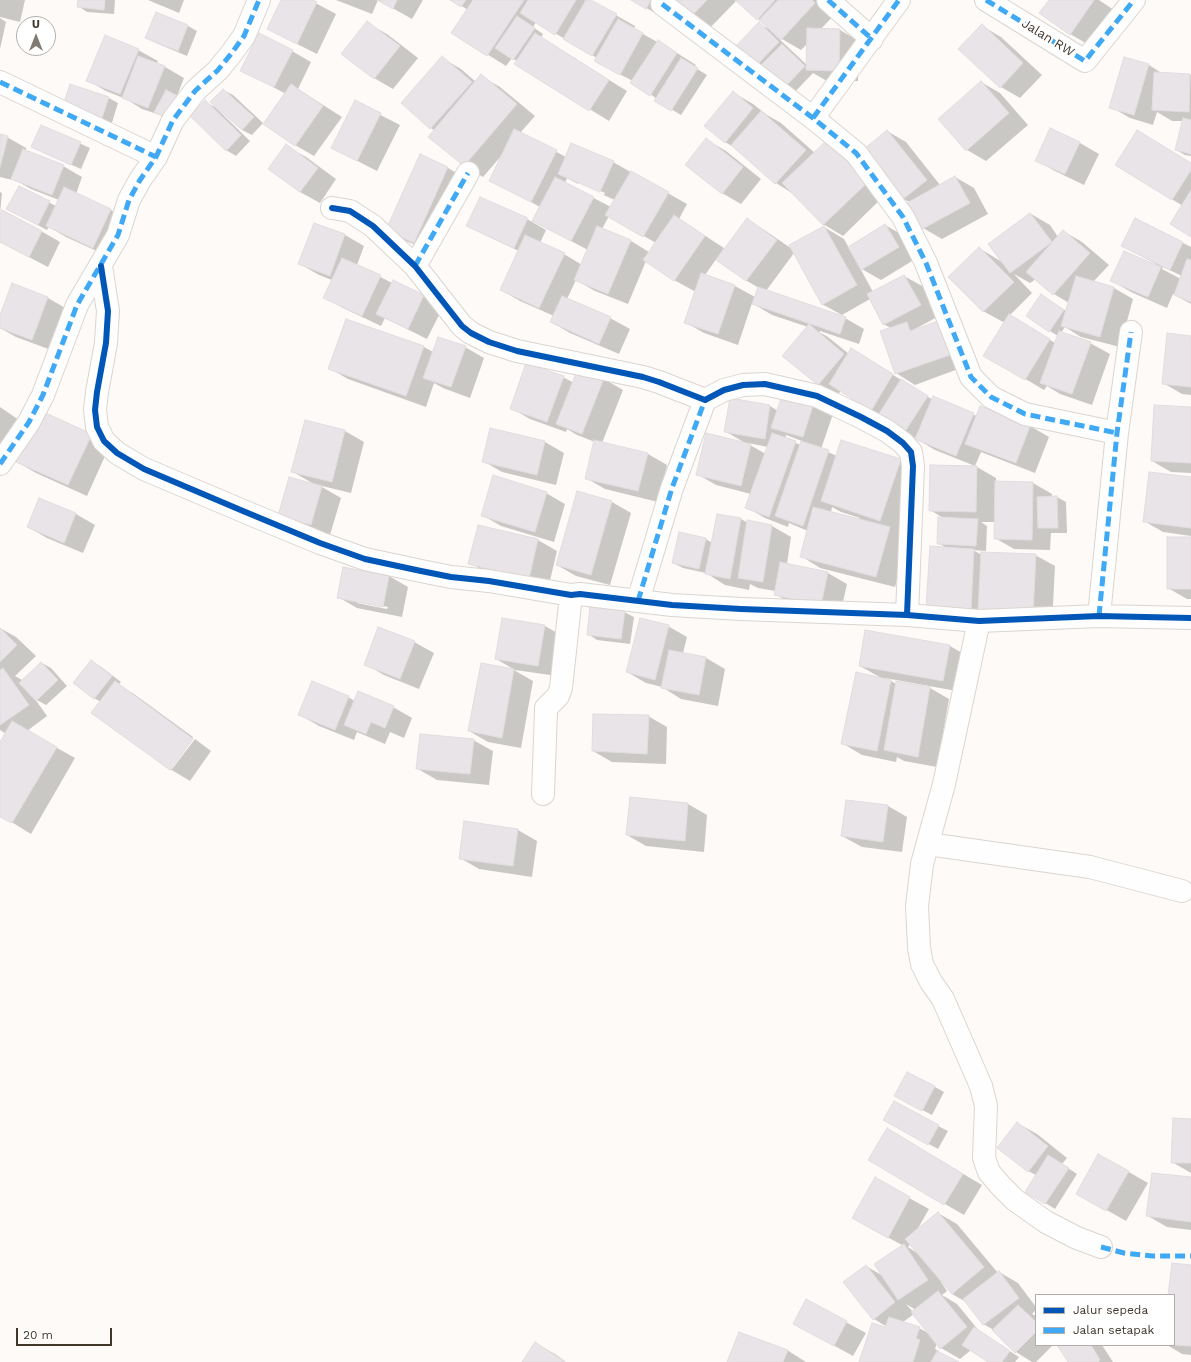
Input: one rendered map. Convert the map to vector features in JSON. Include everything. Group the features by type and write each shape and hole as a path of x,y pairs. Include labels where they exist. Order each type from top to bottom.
{"street":[{"path":"0,464 29,422 40,402 77,305 118,235 129,200 140,180 156,158 173,120 194,91 218,70 244,36 259,0"},
{"path":"828,0 872,39"},
{"path":"813,118 899,0"},
{"name":"Jalan RW","path":"986,0 1085,61 1134,0"},
{"path":"662,4 813,118 856,153 903,217 926,263 971,377 991,397 1025,414 1117,433"},
{"path":"0,82 156,158"},
{"path":"415,266 468,173"},
{"path":"332,208 350,211 372,226 415,266 462,326 471,333 488,342 517,351 643,377 705,400"},
{"path":"101,266 108,311 106,343 96,392 95,410 97,427 104,442 117,453 144,469 320,543 365,559 451,577 489,581 571,595 580,594 672,605 907,615 979,620 1099,616 1191,618"},
{"path":"1099,616 1117,433 1131,332"},
{"path":"638,601 672,488 705,400 724,390 743,385 764,384 817,396 868,420 887,431 903,442 911,452 913,466 907,615"},
{"path":"543,794 546,708 558,696 561,688 571,595"},
{"path":"979,620 944,784 922,864 917,906 919,948 922,964 942,999 981,1086 986,1106 984,1158 989,1172 1015,1200 1046,1222 1077,1238 1101,1247"},
{"path":"928,844 1090,867 1182,891"}],"building":[{"path":"78,0 105,0 104,10 77,7"},
{"path":"281,0 313,0 317,2 297,44 267,29"},
{"path":"377,0 397,0 393,9"},
{"path":"450,0 466,0 461,7"},
{"path":"473,0 524,0 487,56 451,33"},
{"path":"528,0 576,0 555,35 520,13"},
{"path":"586,0 591,0 617,14 592,56 563,39"},
{"path":"631,0 651,0 646,9"},
{"path":"666,0 707,0 687,21"},
{"path":"735,0 775,0 757,20"},
{"path":"778,0 812,0 815,3 781,40 759,20"},
{"path":"1049,0 1094,0 1070,35 1039,13"},
{"path":"156,12 188,25 178,51 145,38"},
{"path":"517,16 535,28 513,60 495,48"},
{"path":"618,19 643,33 620,75 594,61"},
{"path":"367,21 400,46 374,79 341,54"},
{"path":"759,22 779,42 753,69 733,49"},
{"path":"982,24 1023,63 1000,88 958,49"},
{"path":"807,28 840,29 839,71 806,70"},
{"path":"259,33 293,50 274,87 240,71"},
{"path":"535,33 609,80 589,111 514,64"},
{"path":"105,35 139,49 120,94 86,81"},
{"path":"658,40 677,53 650,96 630,83"},
{"path":"782,44 805,66 783,89 759,67"},
{"path":"138,56 165,66 148,108 122,98"},
{"path":"442,56 472,82 430,129 401,103"},
{"path":"1124,57 1149,64 1134,115 1109,108"},
{"path":"681,58 698,68 671,111 654,101"},
{"path":"1154,72 1190,74 1189,112 1152,110"},
{"path":"481,74 517,104 464,166 428,137"},
{"path":"981,81 1009,113 966,151 938,119"},
{"path":"70,84 109,97 101,121 62,109"},
{"path":"291,84 323,106 295,146 263,124"},
{"path":"223,89 254,117 242,130 210,102"},
{"path":"166,90 182,98 170,120 154,112"},
{"path":"733,91 753,108 725,143 704,126"},
{"path":"205,100 241,135 226,151 190,116"},
{"path":"355,100 381,113 357,161 331,148"},
{"path":"761,111 806,150 775,184 731,145"},
{"path":"1183,118 1191,120 1191,154 1175,150"},
{"path":"41,125 81,142 71,165 31,147"},
{"path":"1050,128 1080,142 1065,174 1035,161"},
{"path":"514,129 557,150 531,202 489,181"},
{"path":"887,130 927,180 903,199 863,150"},
{"path":"1137,130 1191,163 1191,170 1172,200 1115,165"},
{"path":"0,134 8,136 0,167"},
{"path":"706,138 743,167 722,194 685,165"},
{"path":"828,139 869,181 823,225 782,183"},
{"path":"571,143 614,161 600,192 558,174"},
{"path":"286,144 318,168 300,192 268,169"},
{"path":"23,149 64,165 52,195 11,179"},
{"path":"420,154 448,167 414,243 386,230"},
{"path":"631,171 669,192 643,237 605,215"},
{"path":"955,176 970,203 922,229 907,203"},
{"path":"555,177 594,197 571,241 532,221"},
{"path":"19,186 50,201 38,225 6,209"},
{"path":"64,187 111,209 93,248 46,226"},
{"path":"1191,190 1191,237 1170,224"},
{"path":"480,197 528,218 514,248 466,226"},
{"path":"2,210 42,231 29,257 0,242 0,215"},
{"path":"1030,213 1052,242 1010,273 988,244"},
{"path":"674,215 705,236 674,281 643,260"},
{"path":"747,218 777,240 746,281 716,260"},
{"path":"1135,218 1183,242 1170,270 1121,246"},
{"path":"314,223 345,234 330,276 298,264"},
{"path":"885,224 899,247 861,270 848,247"},
{"path":"597,226 631,240 608,294 574,280"},
{"path":"824,226 857,285 822,305 789,245"},
{"path":"1063,230 1090,253 1053,295 1026,272"},
{"path":"525,235 565,253 539,308 500,290"},
{"path":"979,247 1014,282 983,312 948,277"},
{"path":"1124,251 1161,267 1148,297 1110,281"},
{"path":"342,258 381,275 362,316 323,298"},
{"path":"1187,259 1191,260 1191,302 1174,295"},
{"path":"701,273 735,285 718,334 684,323"},
{"path":"904,275 921,305 883,325 867,294"},
{"path":"1076,276 1114,287 1100,337 1061,326"},
{"path":"393,280 424,295 408,329 376,314"},
{"path":"12,283 48,297 32,340 0,328 0,315"},
{"path":"758,287 846,317 840,334 752,304"},
{"path":"1041,294 1064,310 1049,332 1026,316"},
{"path":"562,296 611,317 599,344 550,322"},
{"path":"1009,314 1050,339 1025,380 983,356"},
{"path":"346,319 424,346 406,396 328,369"},
{"path":"938,321 950,355 895,374 880,331 907,322 910,331"},
{"path":"809,324 844,354 818,385 782,356"},
{"path":"1059,331 1091,342 1072,394 1040,383"},
{"path":"1167,333 1191,336 1191,387 1162,384"},
{"path":"438,337 466,346 451,387 423,378"},
{"path":"851,348 893,374 871,411 829,384"},
{"path":"526,363 564,376 547,422 510,409"},
{"path":"578,368 604,378 582,434 556,424"},
{"path":"901,379 928,396 904,433 877,417"},
{"path":"783,392 814,402 803,437 771,428"},
{"path":"933,396 974,413 956,456 915,439"},
{"path":"730,398 770,405 765,439 724,432"},
{"path":"1154,405 1191,407 1191,463 1151,461"},
{"path":"980,406 1030,426 1016,463 965,444"},
{"path":"39,410 92,434 68,485 16,462"},
{"path":"305,420 345,430 332,482 291,472"},
{"path":"490,428 545,441 537,475 482,462"},
{"path":"706,433 751,444 741,486 696,475"},
{"path":"772,433 796,441 769,517 745,508"},
{"path":"594,440 648,453 638,491 585,479"},
{"path":"841,440 901,459 880,521 821,501"},
{"path":"801,441 829,450 803,526 775,516"},
{"path":"930,465 977,466 976,512 929,511"},
{"path":"1149,472 1191,477 1191,528 1143,522"},
{"path":"493,475 547,492 535,532 481,516"},
{"path":"289,477 322,486 311,525 278,516"},
{"path":"995,481 1033,482 1032,540 994,539"},
{"path":"577,491 612,501 591,575 556,565"},
{"path":"1057,496 1058,528 1038,528 1037,497"},
{"path":"39,498 76,513 64,543 27,527"},
{"path":"813,507 890,527 876,577 800,557"},
{"path":"717,514 741,518 730,579 705,574"},
{"path":"938,517 978,519 976,546 937,544"},
{"path":"747,520 772,525 763,582 738,578"},
{"path":"478,525 538,539 529,579 468,564"},
{"path":"679,532 706,538 699,569 672,563"},
{"path":"1167,537 1191,537 1191,589 1167,589"},
{"path":"930,546 974,549 971,610 926,607"},
{"path":"981,552 1036,554 1033,614 978,612"},
{"path":"780,562 828,572 821,605 774,595"},
{"path":"343,567 389,576 383,607 337,598"},
{"path":"590,606 625,611 621,639 587,635"},
{"path":"502,618 545,625 538,666 495,659"},
{"path":"640,618 669,625 655,680 626,672"},
{"path":"378,627 415,641 400,679 364,665"},
{"path":"0,628 17,645 0,662"},
{"path":"865,630 950,645 943,681 859,666"},
{"path":"669,650 706,657 699,695 661,688"},
{"path":"91,660 112,676 94,699 73,683"},
{"path":"41,662 58,680 36,701 19,683"},
{"path":"481,663 514,669 502,738 468,731"},
{"path":"3,668 29,705 0,725 0,670"},
{"path":"856,672 891,680 877,751 841,744"},
{"path":"115,681 193,739 170,770 91,713"},
{"path":"312,681 349,696 335,730 298,715"},
{"path":"896,681 930,687 918,757 884,750"},
{"path":"358,691 394,706 385,728 371,722 366,734 344,725"},
{"path":"593,714 649,715 647,754 592,751"},
{"path":"12,721 57,747 12,823 0,817 0,742"},
{"path":"420,734 474,739 470,774 416,769"},
{"path":"630,797 688,803 685,841 626,835"},
{"path":"846,800 888,805 883,842 841,836"},
{"path":"464,821 518,829 513,866 459,859"},
{"path":"907,1072 935,1086 922,1111 894,1096"},
{"path":"894,1101 939,1125 928,1145 883,1120"},
{"path":"1173,1118 1191,1119 1191,1163 1171,1163"},
{"path":"1017,1122 1048,1146 1028,1172 997,1148"},
{"path":"887,1128 963,1174 944,1205 868,1160"},
{"path":"1098,1154 1129,1171 1106,1211 1076,1194"},
{"path":"1048,1155 1069,1168 1045,1204 1025,1192"},
{"path":"1152,1173 1191,1177 1191,1222 1146,1216"},
{"path":"875,1177 910,1197 888,1238 852,1218"},
{"path":"938,1212 984,1267 952,1294 905,1239"},
{"path":"904,1244 928,1280 898,1300 874,1264"},
{"path":"1172,1263 1191,1265 1191,1346 1175,1345 1175,1294 1168,1294"},
{"path":"866,1265 895,1302 873,1320 843,1282"},
{"path":"999,1271 1019,1298 983,1325 963,1299"},
{"path":"938,1291 967,1327 940,1349 911,1312"},
{"path":"806,1299 847,1321 834,1346 793,1324"},
{"path":"1018,1305 1035,1321 1035,1333 1015,1353 992,1330"},
{"path":"889,1317 920,1327 916,1338 920,1340 913,1362 859,1362 872,1323 885,1327"},
{"path":"974,1327 1010,1351 1002,1362 988,1362 962,1345"},
{"path":"739,1332 788,1350 783,1362 727,1362"},
{"path":"535,1342 565,1362 522,1362"},
{"path":"1058,1346 1092,1346 1100,1360 1098,1362 1068,1362"},
{"path":"937,1351 959,1362 931,1362"}],"marked path":[{"path":"0,464 29,422 43,395 77,305 118,235 129,200 140,180 156,157 173,120 195,91 218,70 244,36 259,0"},
{"path":"828,0 872,39"},
{"path":"813,118 899,0"},
{"path":"986,0 1085,61 1134,0"},
{"path":"662,4 813,118 856,153 903,217 926,263 971,377 991,397 1025,414 1117,433"},
{"path":"0,82 156,157"},
{"path":"415,266 468,173"},
{"path":"1099,616 1117,433 1131,332"},
{"path":"638,601 672,488 705,400"},
{"path":"1101,1247 1124,1253 1153,1256 1191,1256"}],"cycle path":[{"path":"332,208 350,211 373,226 415,266 462,326 471,333 489,342 517,351 643,377 705,400 724,390 743,385 765,384 817,396 887,431 903,443 911,452 913,466 907,615"},
{"path":"101,266 108,311 106,343 95,410 97,427 104,441 117,453 144,469 320,543 365,559 451,577 489,581 571,595 580,594 672,605 907,615 979,621 1099,616 1191,618"}]}
